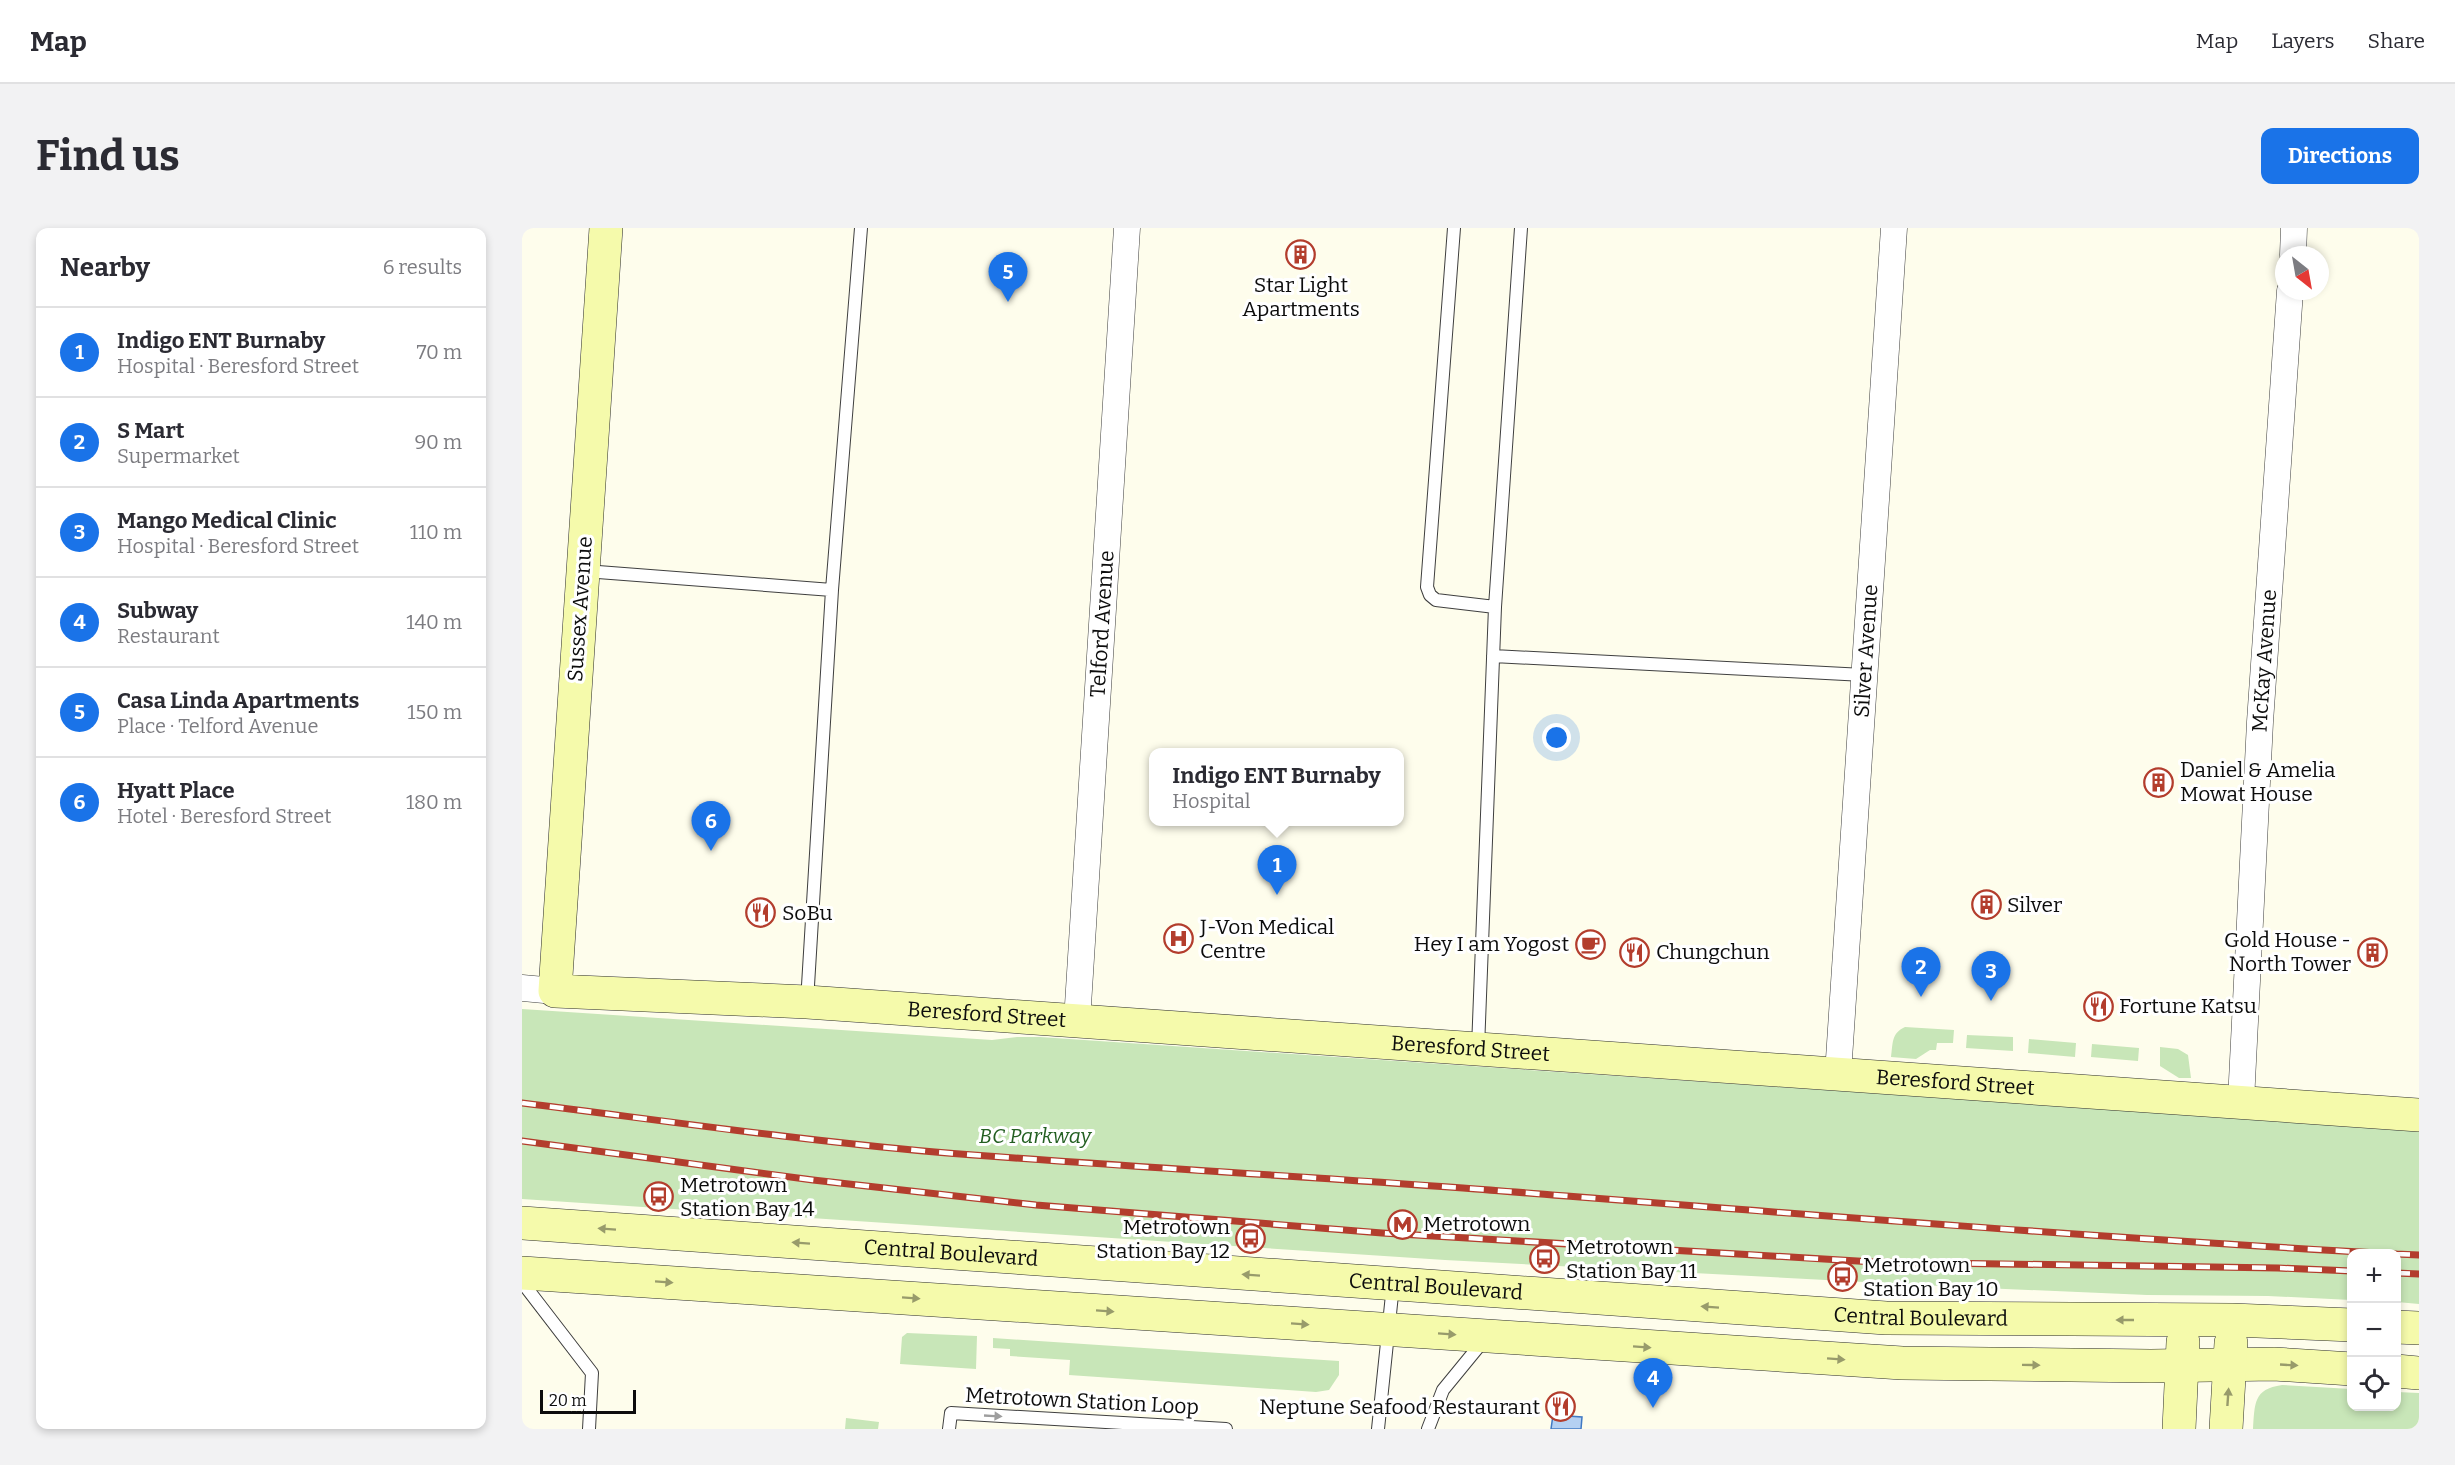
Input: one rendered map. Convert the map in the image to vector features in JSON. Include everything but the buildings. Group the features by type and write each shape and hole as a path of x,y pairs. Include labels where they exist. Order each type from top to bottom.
{"street":[{"name":"Sussex Avenue","path":"555,991 606,228"},
{"name":"Telford Avenue","path":"1077,1021 1127,228"},
{"name":"Silver Avenue","path":"1838,1074 1894,228"},
{"path":"2294,246 2295,228"},
{"name":"McKay Avenue","path":"2241,1101 2254,827 2289,300"},
{"name":"Beresford Street","path":"522,988 807,1002 2419,1115"},
{"name":"Central Boulevard","path":"522,1222 1886,1318 2232,1320 2347,1325"},
{"name":"Central Boulevard","path":"522,1273 1902,1363 2274,1364 2347,1369"},
{"path":"1764,1354 1768,1311"},
{"path":"2179,1429 2184,1320"},
{"path":"2226,1429 2232,1320"},
{"path":"2401,1327 2419,1328"},
{"path":"2401,1371 2419,1373"}],"lane":[{"path":"807,1002 832,590 861,228"},
{"path":"1454,228 1427,587 1430,595 1437,600 1495,608"},
{"path":"1478,1049 1495,608 1521,228"},
{"path":"583,571 832,590"},
{"path":"1493,656 1864,675"},
{"path":"522,1282 592,1373 589,1429"},
{"path":"1378,1429 1393,1285"},
{"path":"1428,1429 1443,1390 1487,1337"},
{"name":"Metrotown Station Loop","path":"949,1429 951,1413 1226,1429"}],"green space":[{"name":"BC Parkway","path":"522,1009 992,1040 1040,1037 2419,1130 2419,1304 2401,1302 2401,1249 2347,1249 2347,1300 2268,1296 2147,1295 1445,1260 522,1199"},
{"path":"1905,1027 1954,1030 1953,1043 1937,1043 1936,1050 1930,1050 1916,1059 1891,1057 1895,1036 1900,1029"},
{"path":"1967,1035 2013,1037 2013,1051 1966,1048"},
{"path":"2029,1039 2076,1043 2075,1057 2028,1053"},
{"path":"2092,1044 2139,1048 2138,1061 2091,1057"},
{"path":"2160,1047 2178,1049 2188,1055 2191,1078 2179,1078 2160,1066"},
{"path":"907,1333 977,1336 976,1369 900,1364 902,1337"},
{"path":"993,1338 1339,1361 1339,1375 1329,1390 1316,1392 1069,1375 1070,1360 1010,1356 1010,1349 993,1348"},
{"path":"2282,1385 2347,1389 2347,1411 2401,1411 2401,1392 2419,1393 2419,1429 2253,1429 2257,1399 2273,1387"},
{"path":"846,1418 879,1422 878,1429 845,1429"}],"water":[{"path":"1553,1415 1582,1417 1581,1429 1551,1429"}],"railway":[{"path":"522,1103 780,1136 935,1152 1463,1188 2046,1232 2347,1251"},
{"path":"522,1141 813,1180 1036,1205 1382,1233 1874,1262 2347,1271"},
{"path":"2401,1254 2419,1255"},
{"path":"2401,1273 2419,1274"}],"place":[{"name":"Star Light Apartments","path":"1301,254"},
{"name":"Casa Linda Apartments","path":"1008,302"},
{"name":"Daniel & Amelia Mowat House","path":"2159,782"},
{"name":"Hyatt Place","path":"711,851"},
{"name":"Indigo ENT Burnaby","path":"1277,895"},
{"name":"Silver","path":"1986,905"},
{"name":"SoBu","path":"761,913"},
{"name":"J-Von Medical Centre","path":"1179,939"},
{"name":"Hey I am Yogost","path":"1590,944"},
{"name":"Chungchun","path":"1635,952"},
{"name":"Gold House - North Tower","path":"2372,952"},
{"name":"S Mart","path":"1921,997"},
{"name":"Mango Medical Clinic","path":"1991,1001"},
{"name":"Fortune Katsu","path":"2098,1006"},
{"name":"Metrotown Station Bay 14","path":"659,1197"},
{"name":"Metrotown","path":"1402,1224"},
{"name":"Metrotown Station Bay 12","path":"1251,1239"},
{"name":"Metrotown Station Bay 11","path":"1545,1259"},
{"name":"Metrotown Station Bay 10","path":"1842,1277"},
{"name":"Neptune Seafood Restaurant","path":"1561,1407"},
{"name":"Subway","path":"1653,1408"}]}
